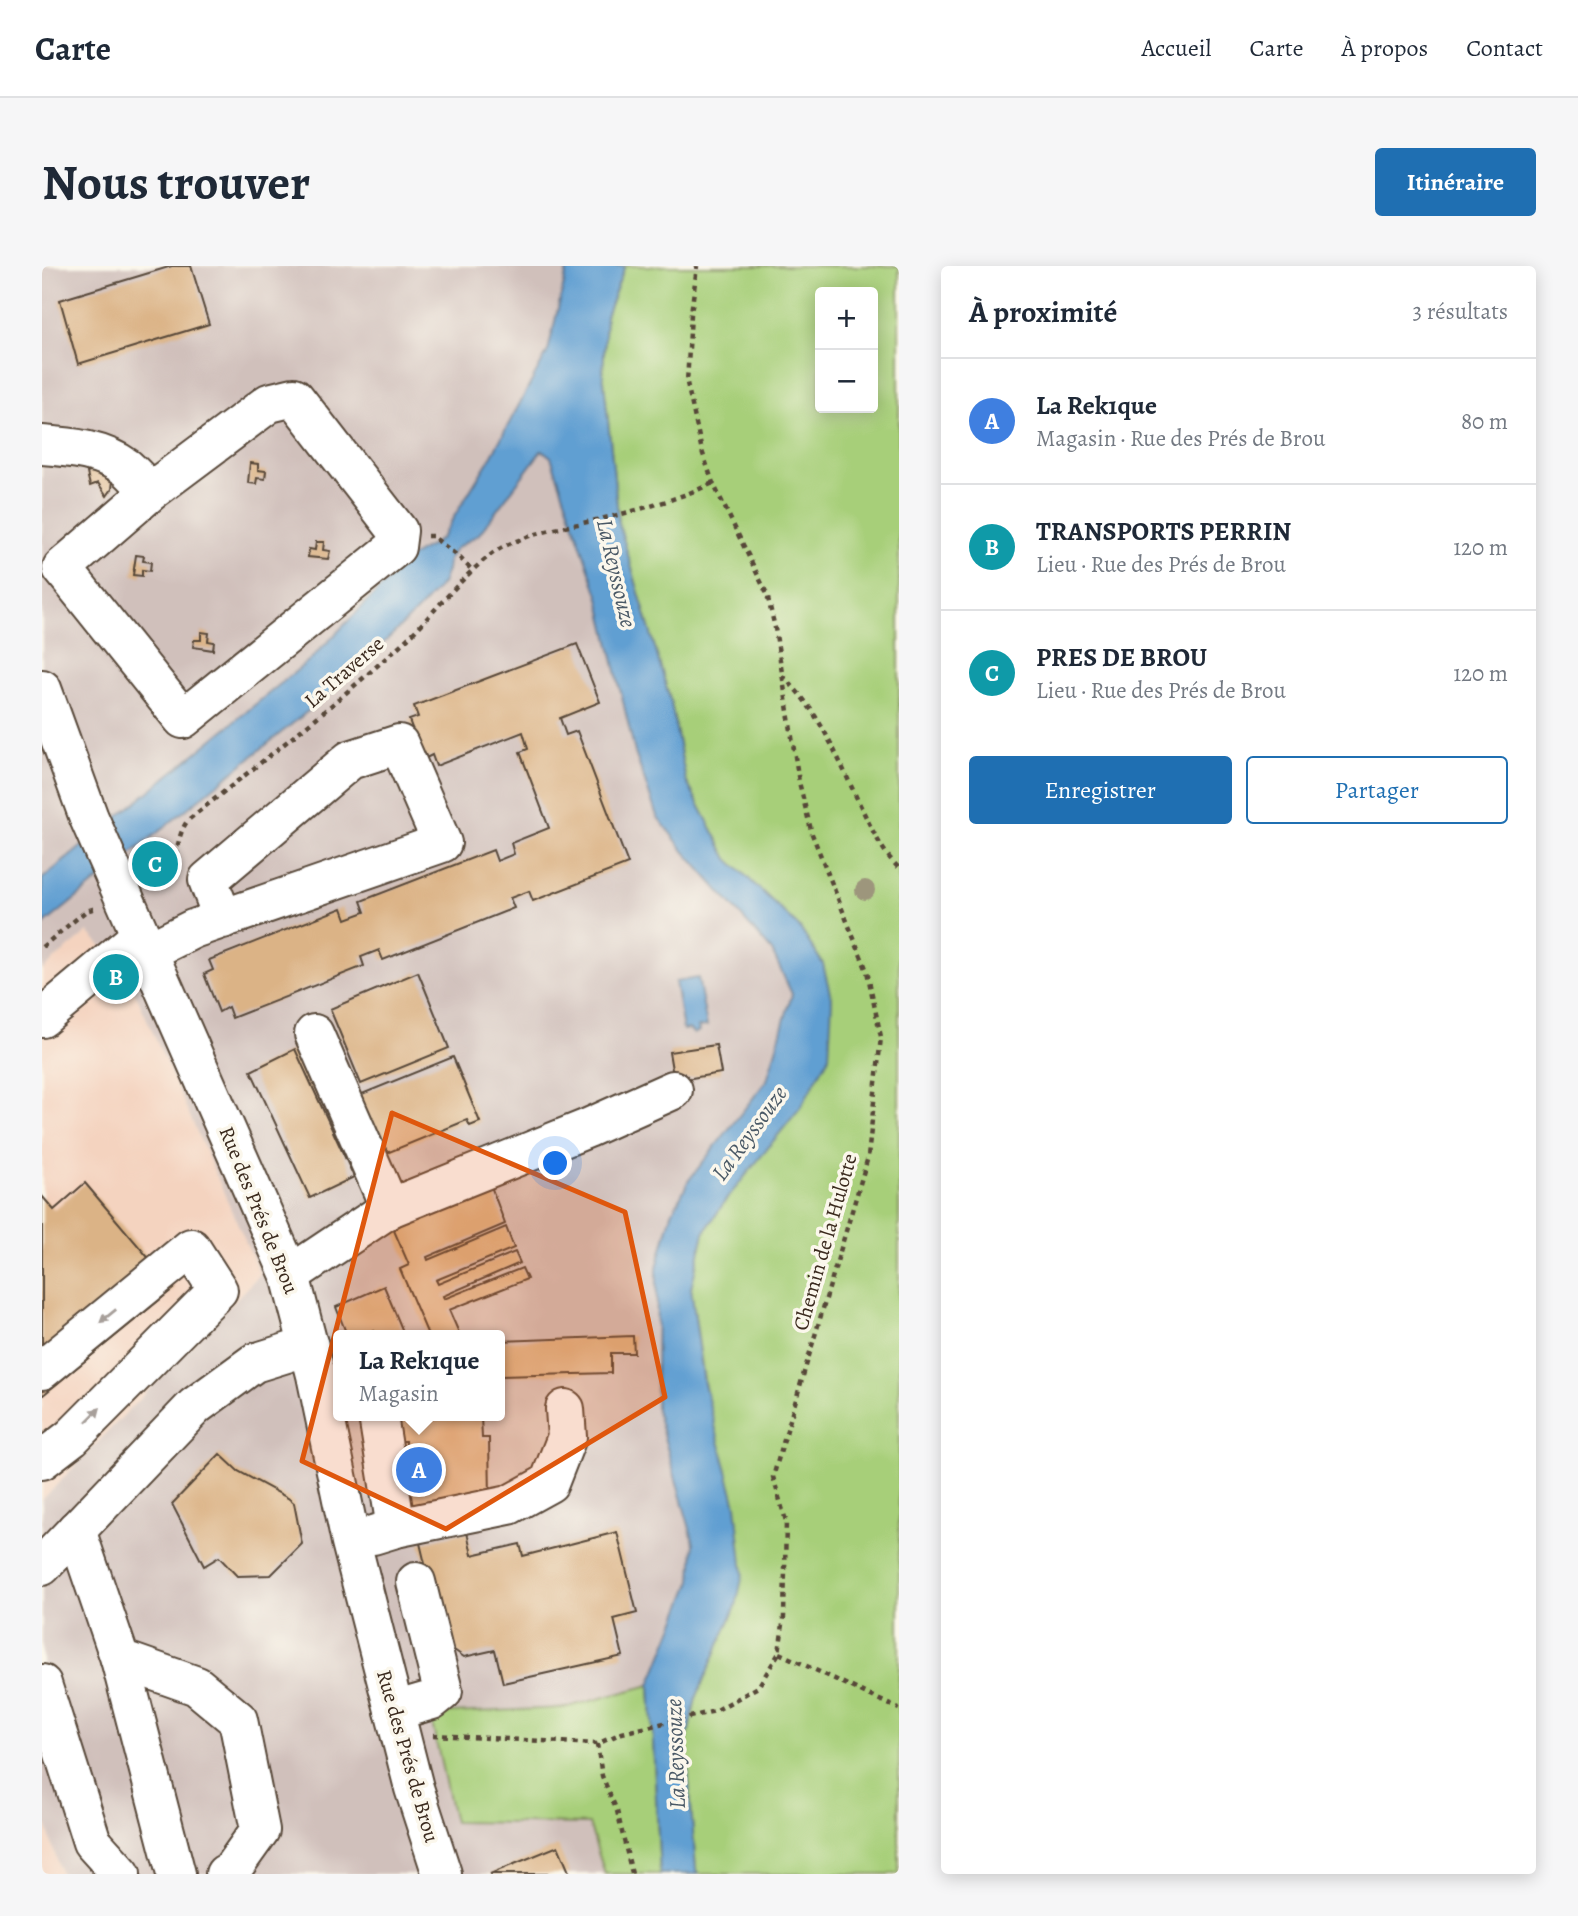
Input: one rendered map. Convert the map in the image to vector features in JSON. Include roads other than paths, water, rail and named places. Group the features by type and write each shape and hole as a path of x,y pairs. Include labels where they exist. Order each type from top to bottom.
{"street":[{"path":"293,397 398,531 396,547 183,719 62,568 150,492 269,403 293,397"},
{"path":"42,445 97,453 126,468 150,492"},
{"name":"Rue des Prés de Brou","path":"42,689 89,818 290,1275 309,1346 351,1542 414,1788 442,1874"},
{"path":"42,1018 144,944 223,919 442,843 399,744 350,760 208,880 223,919"},
{"path":"314,1034 390,1208"},
{"path":"290,1275 390,1208 588,1128 673,1090"},
{"path":"42,1370 191,1248 218,1290 72,1437 42,1460"},
{"path":"42,1566 195,1406 254,1363 309,1346"},
{"path":"351,1542 396,1528 509,1505 549,1483 567,1437 565,1409"},
{"path":"379,1421 396,1528"},
{"path":"76,1530 120,1658 176,1874"},
{"path":"398,1722 443,1690 416,1582"},
{"path":"120,1658 197,1686 238,1720 260,1830 228,1874"},
{"path":"42,1684 92,1842 121,1874"}],"water":[{"name":"La Reyssouze","path":"568,266 625,266 606,316 603,373 619,524 671,703 686,781 728,859 799,927 823,964 832,1001 829,1057 800,1108 725,1201 704,1233 691,1288 704,1384 736,1505 743,1574 736,1606 696,1698 686,1744 696,1869 699,1874 660,1874 650,1685 692,1580 694,1543 656,1409 657,1267 672,1213 689,1180 767,1080 792,994 772,951 657,816 635,753 599,598 551,457 542,450 479,534 455,549 448,560 442,584 334,690 42,926 42,879 312,658 410,558 441,538 492,455 548,351"},
{"path":"698,978 707,1026 698,1027 699,1031 694,1034 689,1029 683,1030 675,982"}],"place":[{"name":"PRES DE BROU","path":"155,864"},
{"name":"TRANSPORTS PERRIN","path":"116,977"},
{"name":"La Rek1que","path":"419,1470"}]}
